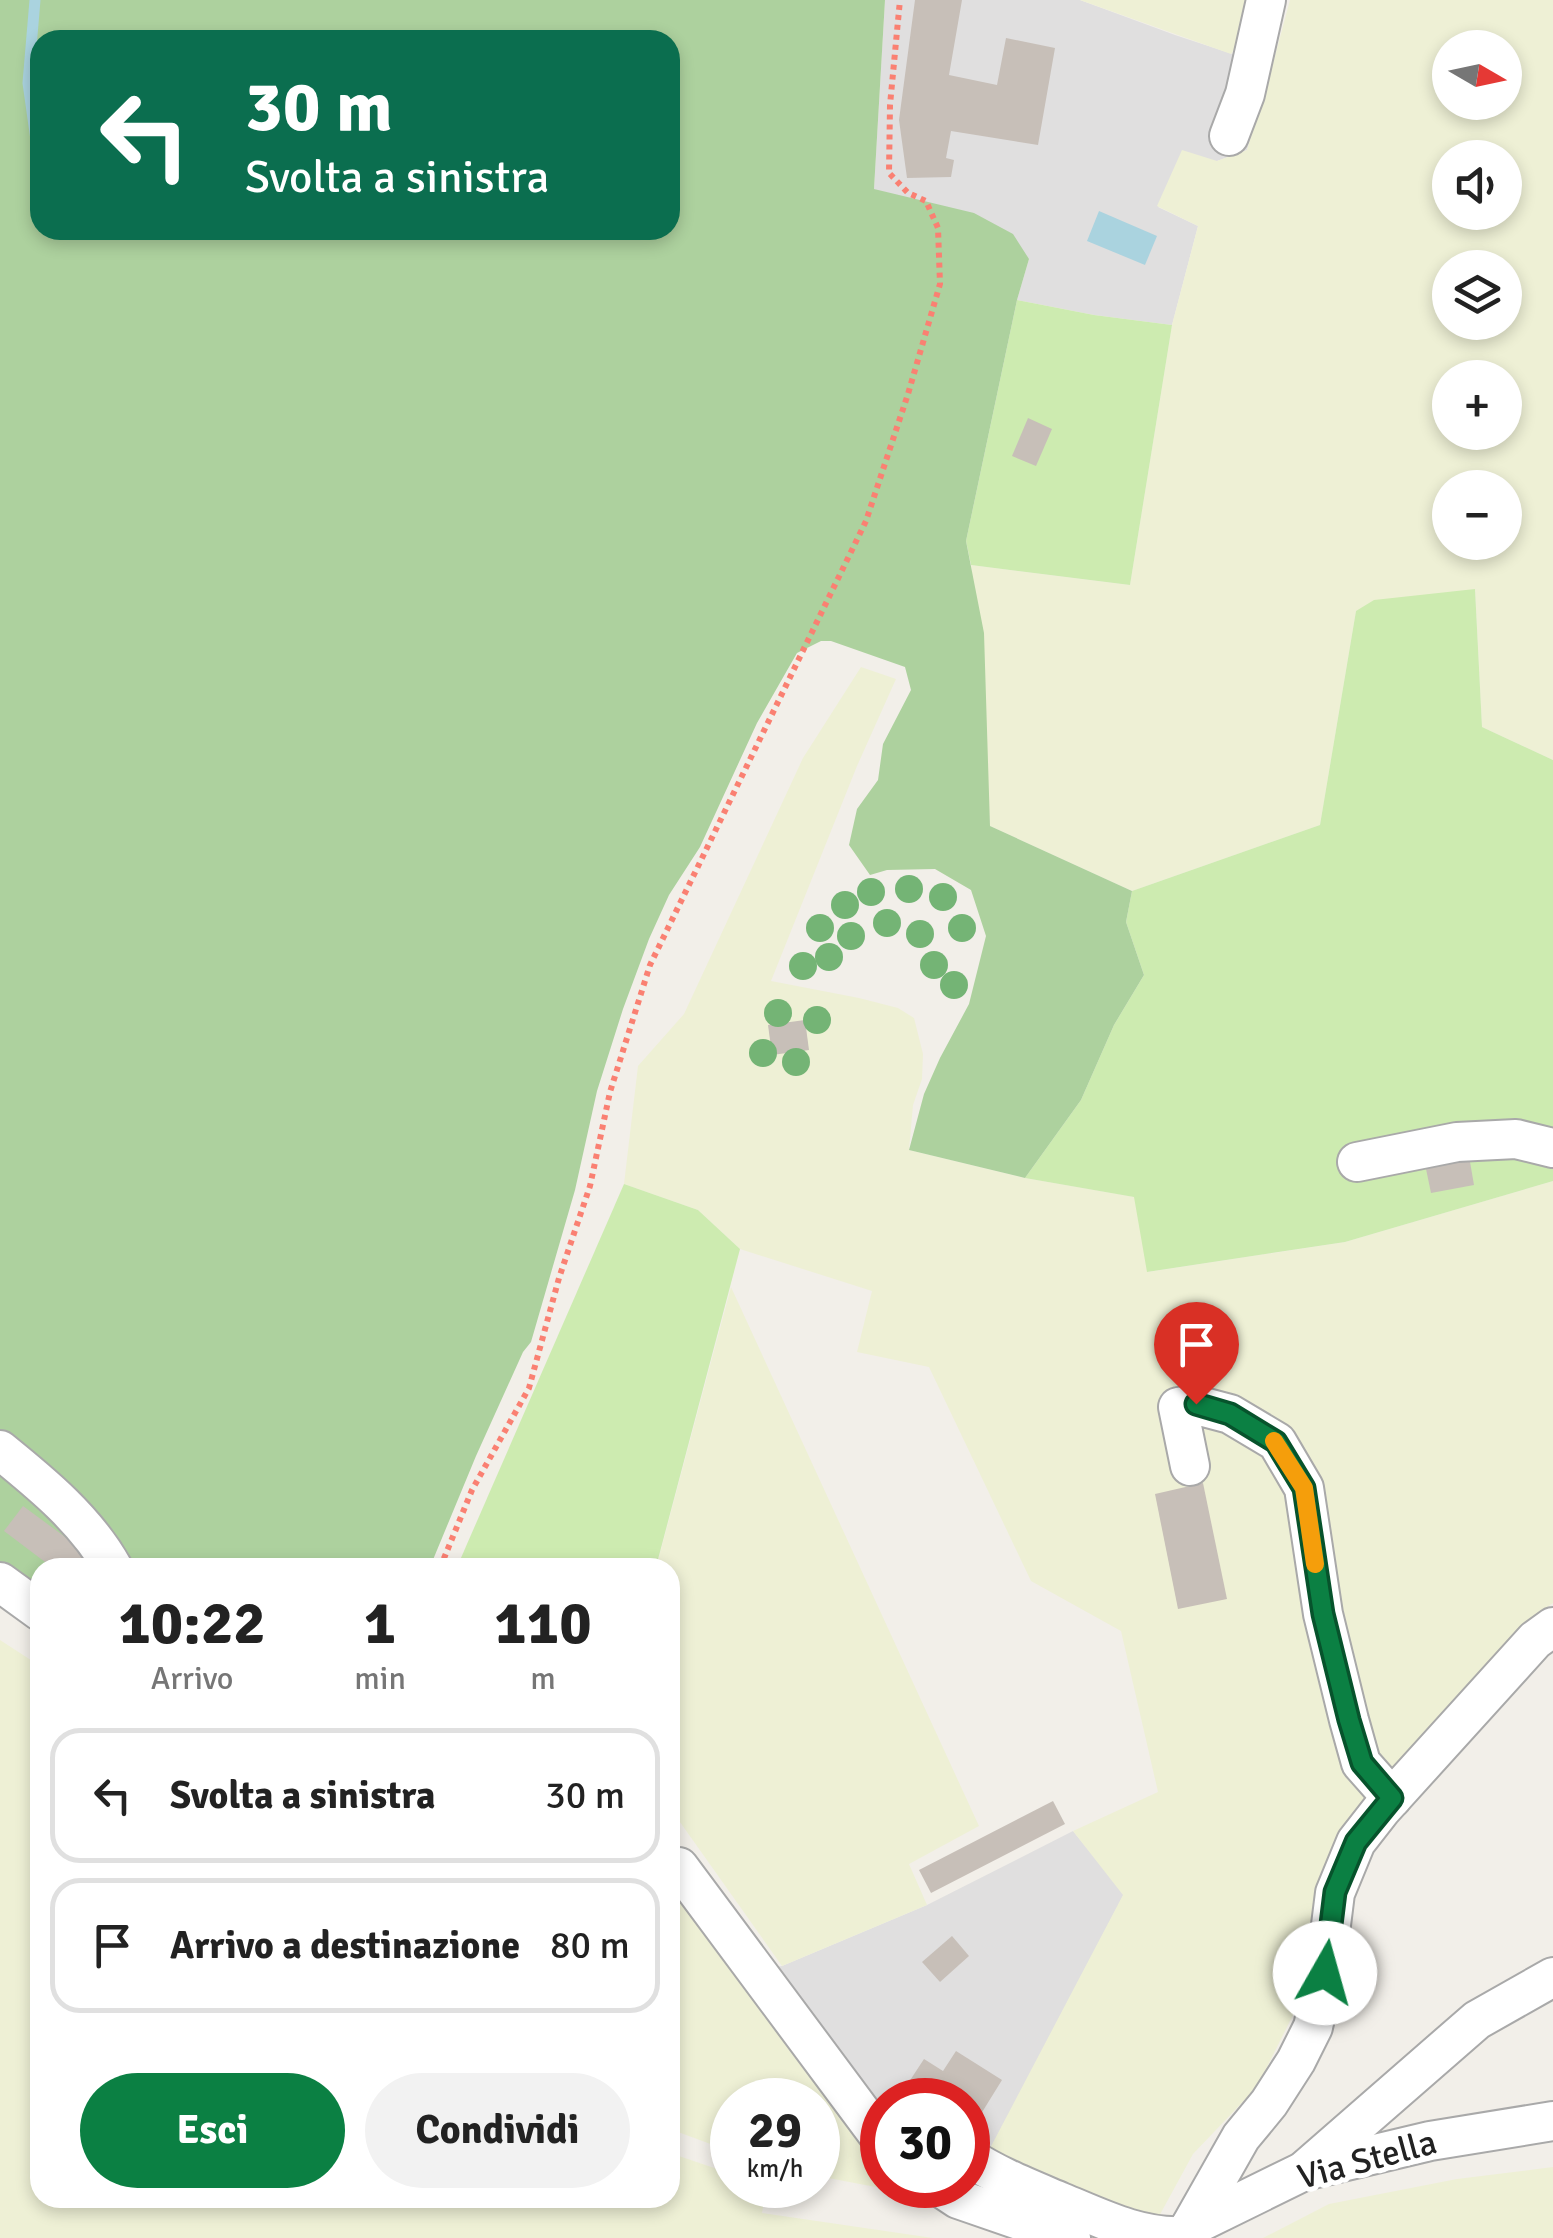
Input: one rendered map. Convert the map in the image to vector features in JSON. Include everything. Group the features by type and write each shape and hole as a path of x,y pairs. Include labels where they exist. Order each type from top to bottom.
{"street":[{"path":"1230,136 1245,94 1266,0"},
{"path":"1356,1162 1458,1142 1516,1138 1553,1148"},
{"path":"1190,1466 1178,1407 1196,1404 1230,1414 1276,1442 1304,1488 1323,1614 1349,1720 1362,1763 1392,1798"},
{"path":"0,1450 49,1490 107,1558"},
{"path":"0,1582 30,1604"},
{"path":"990,2171 1108,2222 1151,2235 1185,2234 1241,2137 1296,2061 1313,2027 1325,1973 1335,1892 1356,1842 1536,1640 1553,1627"},
{"path":"680,1866 860,2110"},
{"path":"1304,2171 1477,2020 1553,1977"},
{"name":"Via Stella","path":"1185,2234 1304,2171 1430,2140 1553,2121"},
{"path":"984,2208 1071,2238"}],"path":[{"path":"444,1558 472,1490 529,1388 559,1278 590,1186 610,1092 650,964 866,521 908,394 940,284 938,228 926,201 908,193 889,174 890,106 900,0"}],"shaded area":[{"path":"885,0 1080,0 1272,67 1247,150 1217,161 1158,207 1198,226 1172,325 1017,300 1029,259 874,189"},
{"path":"1073,1831 1124,1894 990,2150 990,2078 860,2078 860,2135 840,2109 840,2078 816,2078 734,1973 782,1966 927,1905"}],"green space":[{"path":"0,0 885,0 874,189 974,213 1013,234 1029,259 966,541 984,633 990,826 1132,891 1126,922 1144,975 1114,1025 1081,1100 1025,1178 909,1150 924,1094 969,1004 986,936 971,890 935,869 887,870 870,875 849,845 857,809 878,780 883,744 911,690 905,667 821,641 797,653 757,723 700,847 669,895 649,939 597,1091 575,1190 531,1342 476,1456 434,1558 30,1558 30,1603 0,1586"},
{"path":"1080,0 1252,0 1243,36 1231,54"},
{"path":"1290,0 1553,0 1553,760 1482,727 1475,589 1356,611 1320,825 1132,891 990,826 971,565 1130,585 1172,325 1198,226 1157,206 1182,150 1217,161 1247,150"},
{"path":"1017,300 1172,325 1130,585 971,565 966,541"},
{"path":"1475,589 1482,727 1553,760 1553,1181 1345,1242 1147,1272 1134,1197 1025,1178 1081,1100 1114,1025 1144,975 1126,922 1132,891 1320,825 1356,611 1374,600"},
{"path":"861,667 896,679 771,981 898,1008 914,1018 923,1054 909,1150 1025,1178 1135,1197 1148,1272 1345,1242 1553,1181 1553,1603 1530,1619 1376,1789 1297,2007 1257,2087 1193,2154 1157,2220 1134,2215 990,2155 990,2148 1123,1895 1073,1831 1158,1792 1121,1631 1031,1581 929,1367 857,1352 872,1291 740,1249 698,1210 624,1184 638,1066 684,1014 803,758"},
{"path":"624,1184 698,1210 740,1249 658,1558 461,1558"},
{"path":"731,1287 979,1826 909,1864 927,1905 782,1966 680,1822 680,1558 659,1558"},
{"path":"0,1640 30,1660 30,2208 680,2208 680,2156 710,2167 710,2208 763,2208 762,2213 933,2238 0,2238"},
{"path":"680,1900 816,2078 710,2078 710,2144 680,2133"},
{"path":"840,2109 860,2135 860,2184 840,2180"},
{"path":"1553,2167 1553,2238 1263,2238 1329,2204 1457,2179"}],"water":[{"path":"1099,211 1157,236 1145,265 1087,241"}],"building":[{"path":"915,0 962,0 949,75 997,85 1006,38 1055,48 1038,145 951,131 946,158 954,160 951,177 907,178 899,120"},
{"path":"1028,418 1052,429 1036,466 1012,456"},
{"path":"805,1020 809,1050 772,1055 768,1025"},
{"path":"1469,1156 1474,1185 1431,1193 1425,1164"},
{"path":"1203,1483 1227,1599 1178,1609 1155,1494"},
{"path":"23,1506 91,1556 40,1558 4,1531"},
{"path":"1053,1801 1065,1824 931,1893 919,1870"},
{"path":"952,1936 969,1956 940,1982 922,1962"},
{"path":"956,2051 1002,2080 990,2099 990,2078 912,2078 924,2059 943,2071"}],"waterway":[{"path":"32,30 35,0"},
{"path":"30,59 30,97"}],"slow traffic":[{"path":"1274,1441 1304,1488 1315,1564"}],"route":[{"path":"1196,1404 1230,1414 1276,1442 1304,1488 1323,1614 1349,1720 1362,1763 1392,1798 1356,1842 1335,1892 1325,1973"}]}
